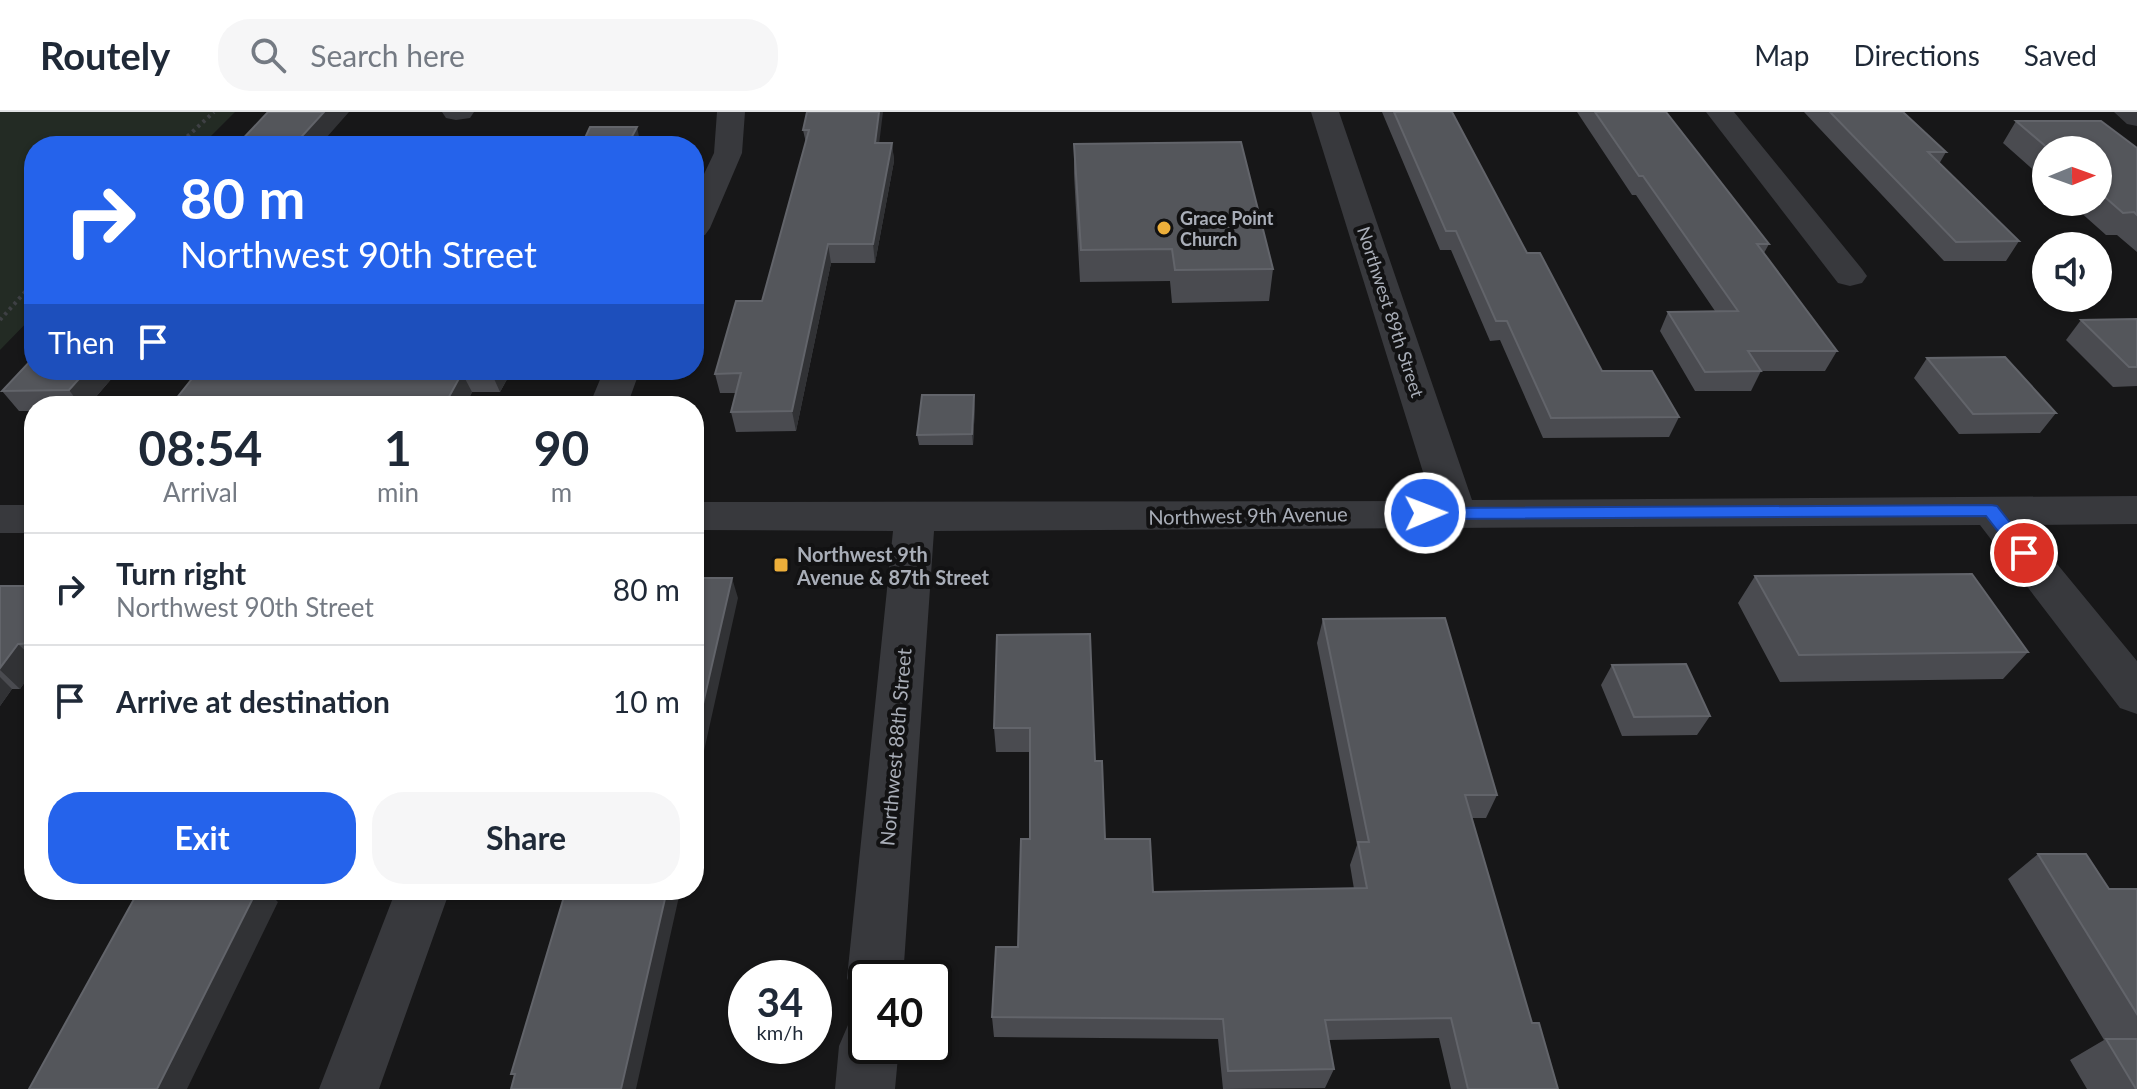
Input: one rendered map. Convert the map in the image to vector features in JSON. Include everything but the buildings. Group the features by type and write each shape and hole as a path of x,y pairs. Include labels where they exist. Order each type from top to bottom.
{"street":[{"path":"704,206 728,153 731,112"},
{"name":"Northwest 89th Street","path":"1325,112 1456,513"},
{"path":"1720,112 1850,276"},
{"path":"2128,112 2137,118"},
{"name":"Northwest 9th Avenue","path":"704,516 2137,510"},
{"path":"1991,511 2137,695"},
{"name":"Northwest 88th Street","path":"877,960 915,515"},
{"path":"0,519 24,519"},
{"path":"349,1089 419,900"},
{"path":"865,1089 867,1064"}],"path":[{"path":"188,136 214,112"},
{"path":"0,320 24,293"}],"shaded area":[{"path":"0,112 235,112 211,136 24,136 24,325 0,350"}],"place":[{"name":"Grace Point Church","path":"1164,228"},
{"name":"Northwest 9th Avenue & 87th Street","path":"781,565"}],"route":[{"path":"1425,513 1991,511 2024,553"}]}
